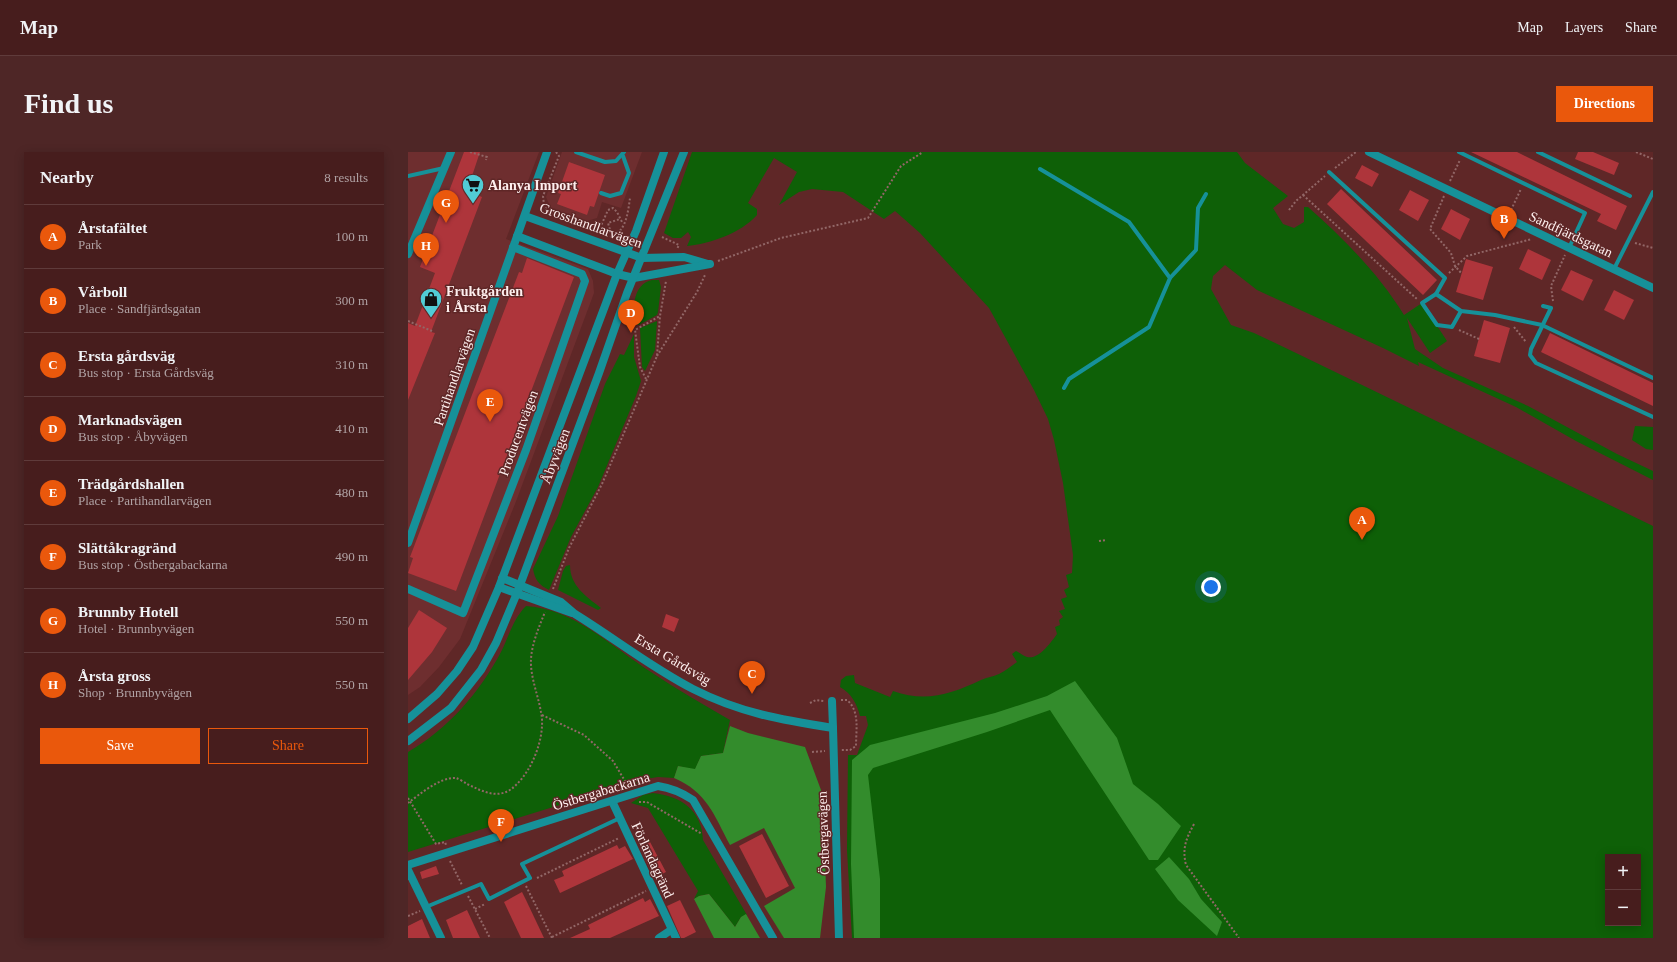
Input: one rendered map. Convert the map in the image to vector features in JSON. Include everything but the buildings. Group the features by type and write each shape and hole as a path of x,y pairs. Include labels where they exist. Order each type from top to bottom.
{"street":[{"path":"408,254 451,152"},
{"name":"Partihandlarvägen","path":"408,543 547,152"},
{"name":"Åbyvägen","path":"408,719 437,694 473,647 499,587 617,274 636,230 664,152"},
{"name":"Åbyvägen","path":"408,741 451,708 481,670 496,643 517,593 634,278 684,152"},
{"name":"Sandfjärdsgatan","path":"1369,152 1653,288"},
{"name":"Grosshandlarvägen","path":"525,216 642,258 684,257 710,264"},
{"path":"518,236 617,274 634,278 710,264"},
{"name":"Producentvägen","path":"408,589 463,613 526,450 585,281 582,274 513,247"},
{"name":"Ersta Gårdsväg","path":"502,578 520,584 561,602 575,614 693,689 759,715 780,720 833,728"},
{"name":"Ersta Gårdsväg","path":"499,587 557,609 575,614"},
{"path":"832,701 833,728"},
{"name":"Östbergavägen","path":"833,728 839,938"},
{"name":"Östbergabackarna","path":"408,865 448,855 658,786 671,788 681,792 693,800 773,938"},
{"name":"Förlandagränd","path":"612,801 651,888 676,938"},
{"path":"408,870 441,938"},
{"path":"659,938 671,930"}],"lane":[{"path":"576,152 605,162 616,161 624,154 628,173 621,193 610,196 601,193"},
{"path":"1538,152 1630,196"},
{"path":"1461,153 1585,212 1569,248"},
{"path":"408,176 445,168"},
{"path":"1040,169 1129,222 1170,278"},
{"path":"1329,172 1445,278 1436,294 1422,303 1438,325 1452,327 1461,311"},
{"path":"1614,269 1653,192"},
{"path":"1064,388 1069,379 1149,327 1170,278 1196,250 1198,208 1206,194"},
{"path":"1436,294 1461,311 1542,325 1653,378"},
{"path":"1543,306 1551,308 1531,348 1530,355 1536,363 1653,417"},
{"path":"426,907 481,884 488,899 530,878 522,864 620,818"}],"path":[{"path":"470,152 486,157 486,160"},
{"path":"556,152 559,156 543,196 544,205 548,212 592,229 600,228 610,209 615,209 622,222"},
{"path":"553,589 569,548 602,484 657,356 697,292 710,264 781,238 868,218 901,166 923,152"},
{"path":"1289,210 1303,195 1329,172 1356,152"},
{"path":"1636,152 1653,159"},
{"path":"1461,153 1430,229 1450,253 1455,266 1462,274"},
{"path":"1508,219 1524,183"},
{"path":"1303,195 1422,303"},
{"path":"608,223 612,237 621,231 628,212 630,198"},
{"path":"603,223 620,219"},
{"path":"1445,278 1455,266 1468,256 1544,236"},
{"path":"662,237 679,245"},
{"path":"1628,241 1653,248"},
{"path":"1551,308 1553,298 1551,286 1569,248"},
{"path":"657,356 660,316 666,280"},
{"path":"646,380 640,367 635,330 660,316"},
{"path":"1508,318 1531,348"},
{"path":"408,321 432,331"},
{"path":"1452,327 1479,339"},
{"path":"1099,541 1106,540"},
{"path":"408,803 440,782 456,778 486,794 499,794 512,789 523,778 533,762 539,745 542,715 532,672 531,659 533,646 545,611"},
{"path":"810,703 816,700 847,700 853,705 856,716 856,746 850,750 812,752"},
{"path":"542,715 584,735 613,761 632,794 633,801 647,802 703,834"},
{"path":"408,798 436,844 445,842 453,869 490,938"},
{"path":"1194,824 1186,838 1183,852 1186,865 1239,938"},
{"path":"535,878 627,834"},
{"path":"520,888 531,882"},
{"path":"526,885 552,938 651,888"},
{"path":"475,909 488,903"}],"shaded area":[{"path":"408,152 539,152 506,239 588,269 593,281 594,293 515,504 460,639 439,667 420,687 408,695"},
{"path":"562,152 642,152 621,208 602,202 597,218 587,221 551,208 546,197"}],"green space":[{"path":"692,152 1237,152 1245,163 1288,196 1273,208 1283,224 1294,228 1304,222 1304,207 1308,207 1335,232 1372,271 1384,285 1404,315 1422,303 1447,341 1430,353 1407,318 1415,349 1443,368 1528,406 1617,454 1653,471 1653,480 1576,441 1516,407 1418,362 1419,366 1257,290 1225,265 1213,276 1211,289 1231,325 1254,333 1294,352 1653,526 1653,938 852,938 847,850 848,755 857,755 868,725 866,716 860,716 853,700 848,693 840,687 841,680 846,676 854,675 855,683 890,697 893,691 905,695 916,696 938,695 949,693 1001,673 1017,662 1012,654 1016,651 1027,657 1031,657 1036,656 1048,646 1057,634 1055,627 1060,625 1059,620 1063,617 1059,611 1065,609 1061,599 1067,597 1064,590 1069,587 1066,575 1072,573 1073,555 1063,483 1054,440 1048,419 1034,390 989,308 920,233 895,211 884,219 843,192 812,189 799,192 779,205 797,172 774,158 748,203 757,209 757,215 743,227 715,240 696,245 687,246 691,237 688,232 681,238 673,238 664,233"},
{"path":"652,280 659,280 661,287 657,315 639,325 631,322 634,303 638,291 641,286"},
{"path":"657,321 655,350 645,371 642,367 640,328"},
{"path":"634,334 634,357 641,381 598,487 571,537 549,590 538,582 533,569 558,516 605,384 620,354 624,355"},
{"path":"1635,426 1653,427 1653,450 1646,449 1632,440"},
{"path":"570,565 576,585 585,595 601,608 598,610 558,590 563,571 566,566"},
{"path":"526,606 561,614 577,622 660,678 730,720 723,753 701,756 695,770 678,766 674,778 658,777 646,779 640,785 624,791 621,786 408,852 408,752 423,743 449,721 473,695 493,667 514,622"},
{"path":"1075,681 1117,738 1133,784 1158,804 1181,826 1158,860 1149,860 1050,710 987,732 873,768 868,775 880,879 880,938 854,938 851,864 852,760 870,745 995,713 1047,696"},
{"path":"730,726 748,733 805,747 821,790 823,805 826,887 820,938 784,938 764,906 795,888 764,828 730,845 714,814 702,797 694,790 674,778 678,766 695,769 701,756 723,753"},
{"path":"653,793 672,797 681,801 688,806 699,820 703,840 747,915 741,917 735,927 709,894 699,896 694,899 698,891 648,808 631,803 643,795"},
{"path":"1169,857 1189,879 1201,899 1222,922 1217,936 1178,900 1155,869"},
{"path":"709,894 735,927 741,917 746,914 760,938 714,938 694,899 699,896"}],"place":[{"name":"Alanya Import","path":"473,204"},
{"name":"Brunnby Hotell","path":"446,223"},
{"name":"Vårboll","path":"1504,239"},
{"name":"Årsta gross","path":"426,266"},
{"name":"Fruktgården i Årsta","path":"431,318"},
{"name":"Marknadsvägen","path":"631,333"},
{"name":"Trädgårdshallen","path":"490,422"},
{"name":"Årstafältet","path":"1362,540"},
{"name":"Ersta gårdsväg","path":"752,694"},
{"name":"Slättåkragränd","path":"501,842"}]}
